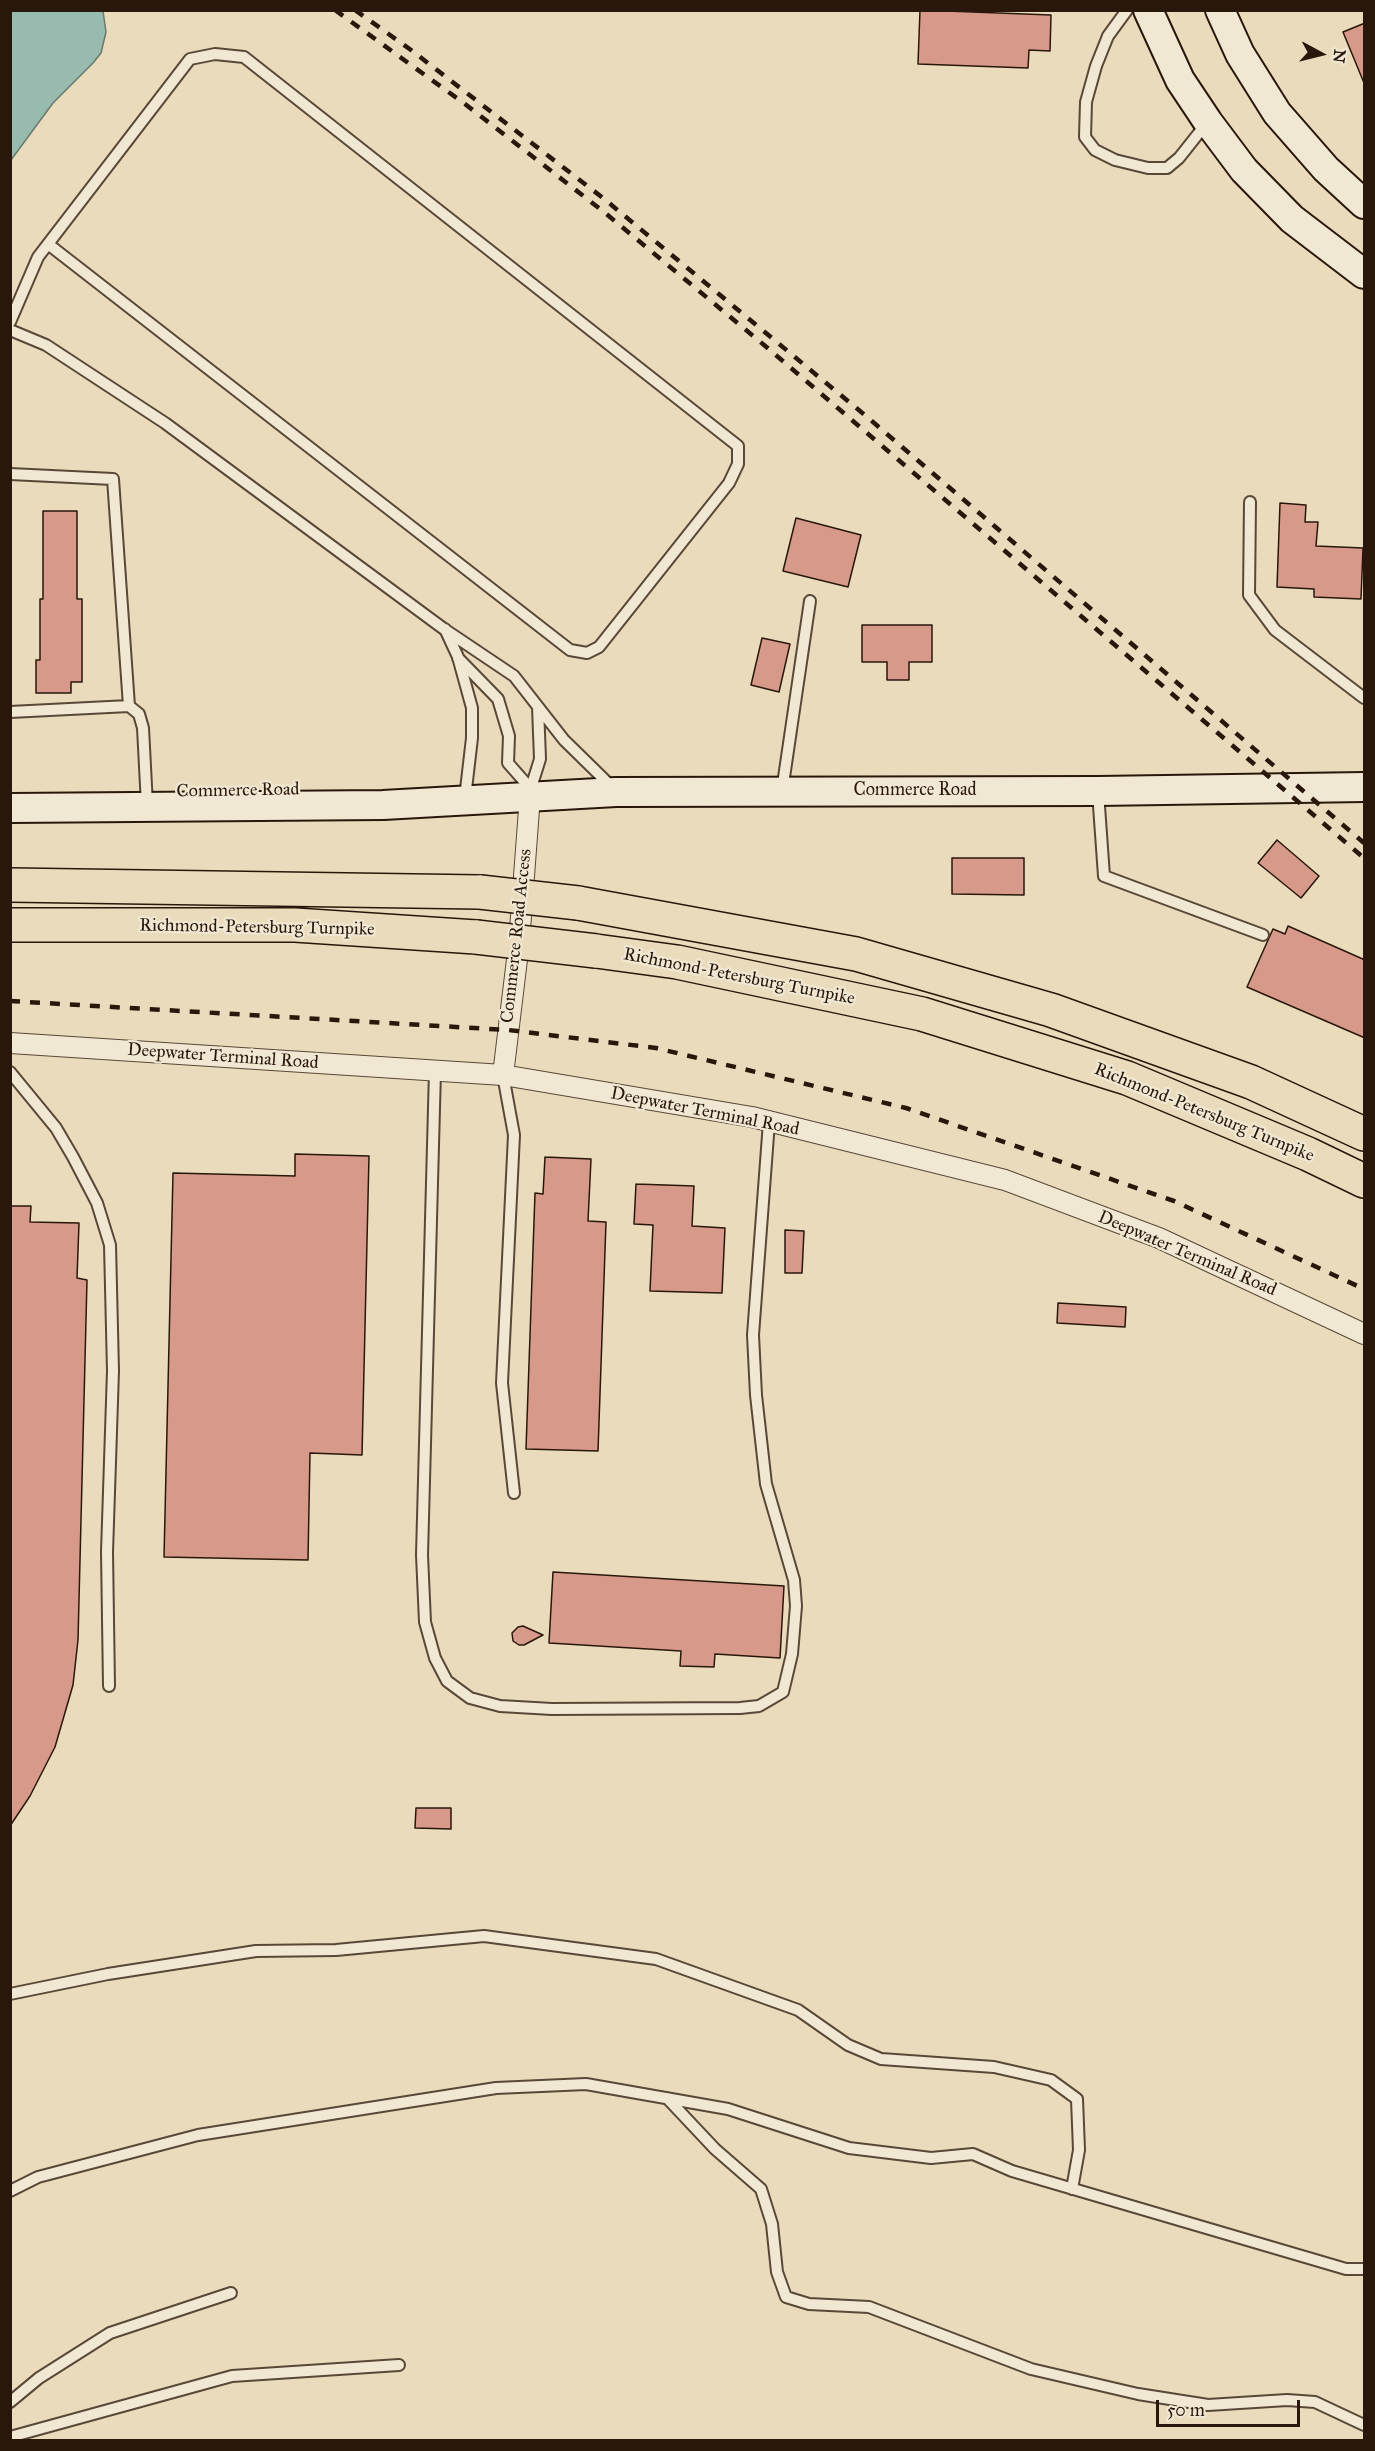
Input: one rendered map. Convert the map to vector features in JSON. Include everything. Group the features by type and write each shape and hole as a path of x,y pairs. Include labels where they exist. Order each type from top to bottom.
{"highway":[{"path":"10,885 480,892 578,903 856,954 1051,1010 1251,1082 1365,1134"},
{"name":"Richmond-Petersburg Turnpike","path":"10,925 295,925 477,937 677,962 922,1014 1127,1078 1308,1154 1365,1181"}],"main road":[{"path":"1148,10 1180,80 1208,122 1266,194 1299,224 1365,274"},
{"path":"1220,10 1240,54 1277,113 1326,169 1365,204"},
{"name":"Commerce Road","path":"10,794 383,805 530,792 1098,791 1365,787"},
{"name":"Commerce Road","path":"10,808 147,799"}],"street":[{"name":"Commerce Road Access","path":"503,1075 519,943 530,792"},
{"name":"Deepwater Terminal Road","path":"10,1043 503,1075 770,1122 1005,1180 1159,1238 1365,1334"}],"lane":[{"path":"1127,10 1107,36 1096,66 1086,102 1085,137 1095,150 1115,160 1148,168 1167,168 1179,158 1208,122"},
{"path":"10,322 38,257 190,59 214,54 244,57 738,446 738,464 729,483 599,647 587,653 570,650 48,244"},
{"path":"10,330 46,345 165,423 444,629 514,676 564,740 616,792"},
{"path":"10,474 113,479 129,706"},
{"path":"1250,502 1249,595 1275,630 1365,698"},
{"path":"782,791 810,602"},
{"path":"444,629 458,657 472,708 472,738 465,798"},
{"path":"458,657 498,699 508,736 508,763 530,792"},
{"path":"10,712 129,706 139,714 143,728 147,799"},
{"path":"530,792 540,759 538,707"},
{"path":"1098,791 1104,876 1263,935"},
{"path":"435,1071 422,1555 425,1622 435,1658 447,1680 470,1698 500,1706 552,1709 740,1708 759,1706 783,1692 792,1654 796,1606 794,1580 766,1484 756,1395 753,1335 770,1122"},
{"path":"10,1072 33,1097 68,1148 97,1203 110,1245 113,1371 107,1552 109,1686"},
{"path":"503,1075 514,1135 502,1383 514,1493"},
{"path":"10,1994 108,1974 256,1952 336,1950 484,1936 656,1959 798,2010 848,2045 881,2059 994,2067 1051,2080 1077,2099 1079,2150 1072,2189"},
{"path":"10,2192 38,2177 198,2135 496,2088 586,2084 728,2109 849,2148 931,2158 973,2154 1012,2171 1072,2189 1346,2269 1365,2269"},
{"path":"666,2098 715,2149 761,2189 772,2224 777,2272 786,2297 809,2304 869,2307 1031,2369 1138,2394 1208,2405 1287,2400 1315,2402 1365,2425"},
{"path":"10,2402 39,2378 110,2333 231,2293"},
{"path":"10,2437 232,2376 399,2365"}],"water":[{"path":"11,10 103,11 106,32 101,53 53,103 11,160"}],"building":[{"path":"920,10 1051,15 1050,51 1029,50 1028,68 918,64"},
{"path":"1365,23 1365,83 1364,83 1343,32"},
{"path":"1280,503 1306,505 1305,522 1318,522 1316,546 1363,548 1361,599 1314,597 1314,589 1277,587"},
{"path":"43,511 77,511 77,599 82,599 82,682 71,682 71,693 36,693 36,660 40,660 40,599 43,599"},
{"path":"796,518 861,535 848,587 783,571"},
{"path":"862,625 932,625 932,662 909,662 909,680 887,680 887,662 862,662"},
{"path":"762,638 790,644 779,692 751,685"},
{"path":"1277,840 1319,876 1301,898 1258,863"},
{"path":"952,858 1024,858 1024,895 952,894"},
{"path":"1288,926 1365,960 1365,1038 1247,987 1273,929 1285,934"},
{"path":"295,1154 369,1156 362,1455 310,1453 308,1560 164,1557 173,1173 295,1176"},
{"path":"545,1157 591,1159 588,1221 606,1222 598,1451 526,1449 535,1193 543,1194"},
{"path":"636,1184 694,1186 692,1226 725,1228 722,1293 650,1291 653,1225 634,1224"},
{"path":"10,1206 31,1206 30,1222 79,1223 77,1278 87,1280 78,1640 73,1685 55,1747 30,1796 10,1826"},
{"path":"785,1230 804,1231 802,1273 785,1273"},
{"path":"1058,1303 1126,1307 1125,1327 1057,1323"},
{"path":"553,1572 784,1586 780,1658 715,1654 714,1667 680,1666 681,1651 549,1643"},
{"path":"523,1626 543,1635 524,1645 519,1645 513,1641 512,1633 518,1627"},
{"path":"416,1808 451,1808 451,1829 415,1828"}],"railway":[{"path":"335,10 465,104 604,212 764,345 1364,858"},
{"path":"355,10 411,50 603,198 866,416 1364,843"},
{"path":"10,1001 508,1030 656,1048 906,1108 1174,1201 1364,1289"}]}
